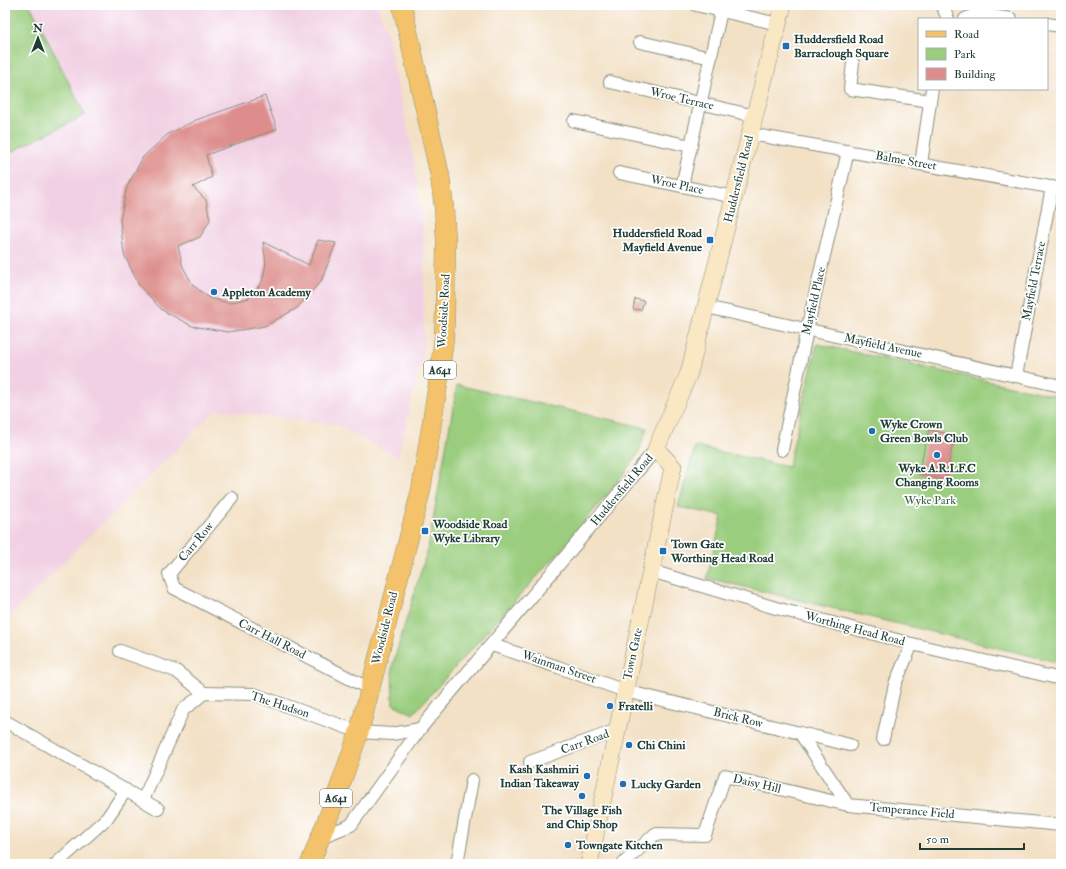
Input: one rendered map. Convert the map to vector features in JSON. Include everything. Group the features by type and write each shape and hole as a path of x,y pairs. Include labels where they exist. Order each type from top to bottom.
{"main road":[{"name":"Huddersfield Road","path":"656,449 689,373 783,5"},
{"name":"Woodside Road","path":"359,732 421,490 439,378 446,314 446,241 440,176 404,6"},
{"name":"Town Gate","path":"588,864 673,467 656,449"},
{"name":"A641","path":"310,864 359,732"}],"street":[{"path":"696,5 778,24"},
{"path":"942,5 948,18"},
{"path":"682,186 721,11"},
{"path":"967,18 977,14 1004,18"},
{"path":"1048,24 1061,26"},
{"path":"640,42 711,58"},
{"path":"853,63 850,89 930,101"},
{"name":"Wroe Terrace","path":"610,82 755,116"},
{"path":"921,164 932,90"},
{"path":"574,122 691,146"},
{"name":"Balme Street","path":"750,134 1057,188"},
{"name":"Mayfield Place","path":"782,450 807,330 848,151"},
{"name":"Wroe Place","path":"619,173 734,197"},
{"name":"Mayfield Terrace","path":"1016,376 1057,188"},
{"name":"Mayfield Avenue","path":"706,307 1061,386"},
{"name":"Huddersfield Road","path":"321,837 351,825 420,729 656,449"},
{"name":"Carr Row","path":"174,588 169,574 232,498"},
{"name":"Worthing Head Road","path":"651,571 776,608 912,644 1061,679"},
{"name":"Carr Hall Road","path":"174,588 370,689"},
{"path":"883,739 895,684 912,644"},
{"name":"Wainman Street","path":"492,645 625,691"},
{"path":"120,651 176,671 204,693 183,710 143,800"},
{"name":"Brick Row","path":"625,691 850,745"},
{"name":"The Hudson","path":"204,693 254,694 359,732"},
{"path":"5,721 158,809"},
{"path":"359,732 392,734 420,729"},
{"name":"Carr Road","path":"530,762 617,730"},
{"path":"800,733 848,805"},
{"name":"Daisy Hill","path":"623,864 655,834 705,835 725,776 848,805"},
{"path":"457,864 472,780"},
{"path":"56,864 107,818 126,790"},
{"name":"Temperance Field","path":"848,805 1061,825"}],"shaded area":[{"name":"Appleton Academy","path":"5,5 377,5 388,36 411,142 424,235 424,348 398,457 338,425 216,410 5,621"}],"green space":[{"path":"12,5 30,5 85,115 5,155 5,8"},
{"name":"Wyke Park","path":"817,344 1061,397 1061,663 707,578 722,516 678,507 695,446 788,467"},
{"path":"457,385 647,428 638,454 618,481 561,550 413,714 393,704 392,667 428,548"}],"building":[{"path":"265,96 277,129 206,155 212,177 193,187 206,200 210,220 200,237 178,246 183,267 193,285 209,298 229,303 249,298 262,282 266,264 263,242 309,265 318,240 336,243 321,281 297,308 265,326 228,332 192,326 162,310 139,285 124,254 120,220 127,187 143,157 168,134 196,120"},
{"path":"635,299 644,301 641,310 633,309"},
{"name":"Wyke A.R.LF.C Changing Rooms","path":"929,430 955,435 945,480 918,474"}],"place":[{"name":"Huddersfield Road Barraclough Square","path":"786,46"},
{"name":"Huddersfield Road Mayfield Avenue","path":"710,240"},
{"name":"Appleton Academy","path":"214,292"},
{"name":"Wyke Crown Green Bowls Club","path":"872,431"},
{"name":"Wyke A.R.LF.C Changing Rooms","path":"937,455"},
{"name":"Woodside Road Wyke Library","path":"425,531"},
{"name":"Town Gate Worthing Head Road","path":"663,551"},
{"name":"Fratelli","path":"610,706"},
{"name":"Chi Chini","path":"629,745"},
{"name":"Kash Kashmiri Indian Takeaway","path":"587,776"},
{"name":"Lucky Garden","path":"623,784"},
{"name":"The Village Fish and Chip Shop","path":"582,796"},
{"name":"Towngate Kitchen","path":"568,845"}]}
